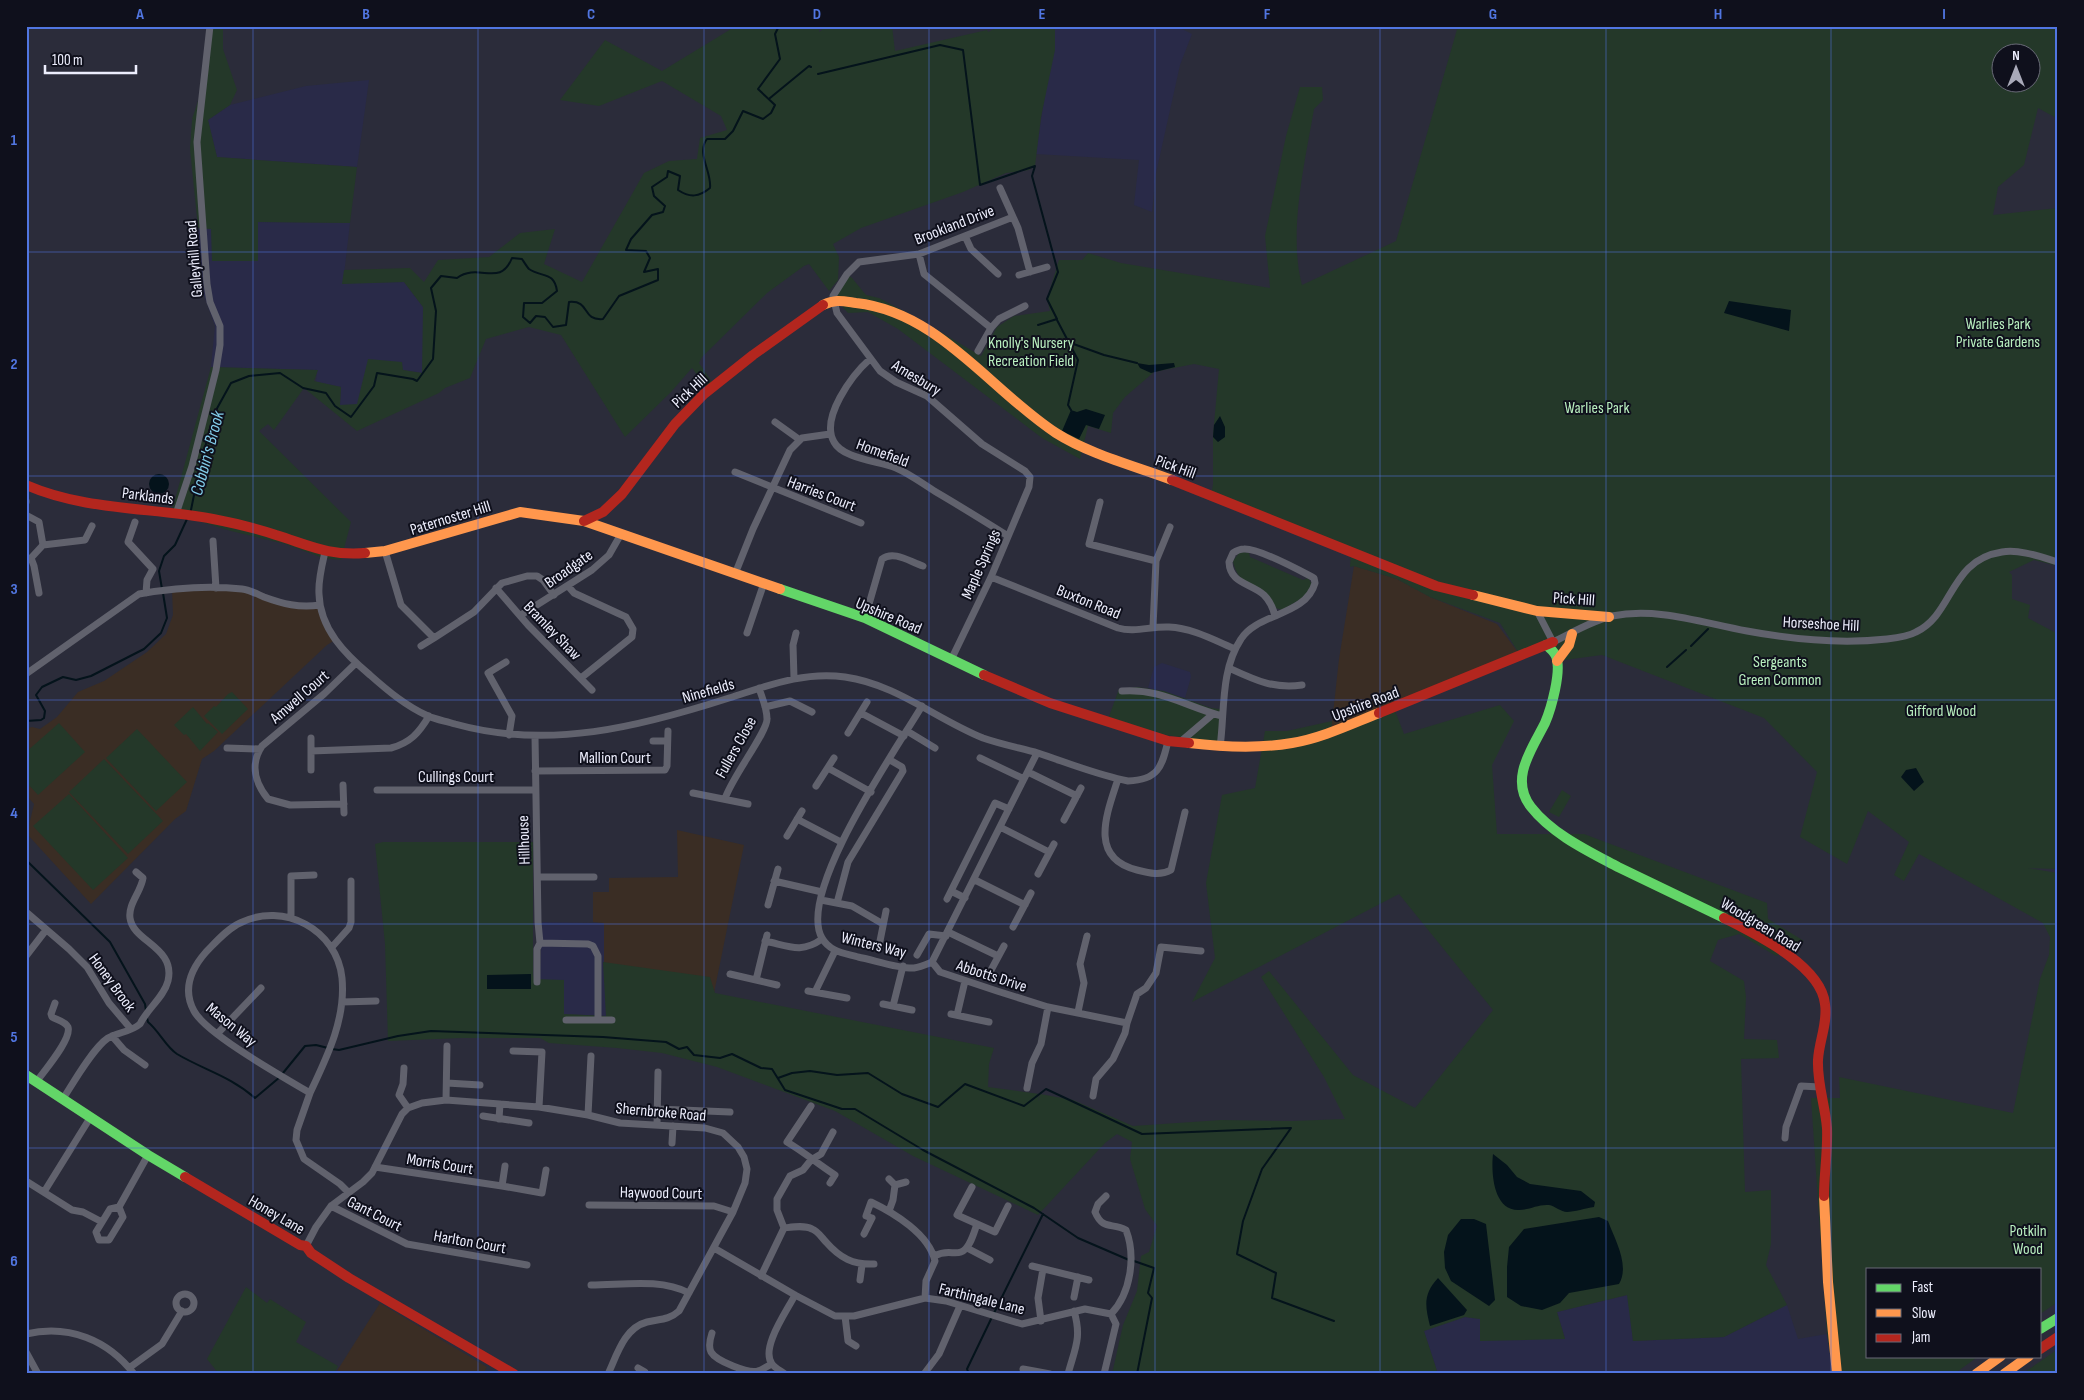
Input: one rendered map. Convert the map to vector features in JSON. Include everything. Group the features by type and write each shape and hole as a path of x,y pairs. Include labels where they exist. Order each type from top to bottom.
{"main road":[{"name":"Pick Hill","path":"584,521 603,512 622,494 670,430 704,394 753,355 833,298 877,305 906,317 937,335 1039,421 1058,434 1084,447 1224,500 1436,586 1537,611 1609,616"},
{"name":"Parklands","path":"26,485 63,498 233,522 325,552"},
{"name":"Paternoster Hill","path":"325,552 351,554 385,551 520,512 584,521"},
{"name":"Upshire Road","path":"584,521 865,618 1006,686 1050,703 1173,742 1220,747 1250,747 1293,743 1351,725 1549,643"},
{"name":"Woodgreen Road","path":"1572,634 1569,645 1557,661 1556,677 1548,716 1526,754 1522,786 1527,801 1535,813 1559,833 1605,859 1774,946 1812,976 1822,990 1827,1006 1819,1042 1820,1087 1827,1136 1824,1173 1827,1272 1837,1374"},
{"path":"1549,643 1557,661"},
{"name":"Honey Lane","path":"26,1075 148,1155 300,1246 306,1246 311,1253 349,1278 514,1374"},
{"path":"2042,1328 2058,1318"},
{"path":"2042,1348 2058,1337"},
{"path":"1976,1374 1997,1358"},
{"path":"2004,1374 2027,1358"}],"street":[{"name":"Galleyhill Road","path":"185,514 192,466 216,370 220,345 220,326 210,304 207,284 197,142 210,26"},
{"name":"Brookland Drive","path":"1000,188 1018,228 1030,272"},
{"name":"Brookland Drive","path":"833,298 847,274 859,262 903,258 919,254 1013,217"},
{"path":"965,236 971,249 998,274"},
{"path":"919,254 924,274 991,328"},
{"path":"1019,275 1047,267"},
{"name":"Amesbury","path":"833,298 836,313 880,371 896,382 927,396 982,444 1025,470 1030,477"},
{"path":"978,350 998,319 1025,306"},
{"path":"775,422 800,440 811,436 830,434 830,424 836,404 859,368 870,359"},
{"name":"Homefield","path":"830,434 834,443 842,452 897,468 1008,536"},
{"name":"Harries Court","path":"735,574 753,529 774,488 790,450 800,440"},
{"name":"Harries Court","path":"735,472 861,523"},
{"name":"Maple Springs","path":"951,660 991,577 1029,487 1030,477"},
{"path":"1100,502 1089,544 1156,561"},
{"path":"26,515 39,522 42,545"},
{"path":"135,522 128,542 153,569 147,580 146,593"},
{"path":"39,593 34,566 28,558 42,545 85,540 92,526"},
{"path":"1153,627 1156,561 1170,527"},
{"name":"Broadgate","path":"522,615 592,570 609,556 621,534"},
{"path":"213,541 216,588"},
{"path":"1220,747 1222,716 1229,668 1235,649 1245,633 1263,621 1275,616 1305,599 1314,587 1314,578 1258,552 1244,549 1233,553 1229,565 1232,575 1242,584 1266,597 1272,605 1275,616"},
{"path":"385,551 401,605 434,638"},
{"name":"Ninefields","path":"325,552 319,586 320,605 326,627 356,663 391,694 429,716 480,731 535,736 569,736 600,732 675,714 794,678 822,676 845,677 871,683 922,706 982,737 1118,779 1134,781 1156,773 1173,742"},
{"name":"Horseshoe Hill","path":"1549,643 1609,616 1642,613 1666,614 1748,631 1799,637 1887,639 1916,632 1928,624 1938,613 1968,567 1978,560 2002,552 2016,552 2058,562"},
{"path":"865,618 882,559 890,555 922,566"},
{"path":"421,646 474,612 502,583 531,576 543,580 554,595"},
{"name":"Buxton Road","path":"991,577 1128,631 1153,627 1174,628 1194,632 1235,649"},
{"path":"747,633 764,584"},
{"path":"568,586 574,593 626,617 633,629 632,637 581,678"},
{"name":"Bramley Shaw","path":"496,588 522,615 528,625 592,690"},
{"path":"26,674 139,594 158,590 244,589 286,604 304,607 320,605"},
{"name":"Pick Hill","path":"1537,611 1549,643"},
{"path":"794,678 793,645 796,633"},
{"path":"506,662 488,673 512,716 509,735"},
{"name":"Amwell Court","path":"260,749 324,694 356,663"},
{"path":"1229,668 1258,681 1276,686 1285,688 1302,685"},
{"name":"Fullers Close","path":"725,799 728,787 767,724 765,707 759,688"},
{"path":"1122,691 1131,690 1166,696 1222,716"},
{"name":"Fullers Close","path":"765,707 790,701 812,712"},
{"path":"848,732 868,702"},
{"name":"Winters Way","path":"922,706 837,850 822,892 818,926 822,939 835,952 914,968 932,962"},
{"path":"861,713 935,748"},
{"path":"1173,742 1213,714"},
{"path":"311,751 391,748 403,745 421,730 429,716"},
{"name":"Mallion Court","path":"535,771 665,770 667,766 668,731"},
{"name":"Hillhouse","path":"535,736 540,943 537,949 537,982"},
{"path":"311,738 311,770"},
{"name":"Mallion Court","path":"653,741 667,741"},
{"path":"227,748 260,749"},
{"path":"260,749 257,752 255,772 258,783 268,798 290,804 344,804"},
{"path":"932,962 975,880 1037,753"},
{"path":"816,786 834,758"},
{"path":"980,758 1077,796"},
{"path":"837,903 848,862 903,771 902,767 890,760"},
{"path":"828,768 871,792"},
{"path":"1118,779 1106,815 1104,835 1113,856 1128,868 1161,874 1171,870 1185,812"},
{"path":"343,785 344,813"},
{"path":"1064,820 1081,788"},
{"name":"Cullings Court","path":"377,790 535,790"},
{"name":"Fullers Close","path":"692,793 748,804"},
{"path":"947,899 995,803 1009,809"},
{"path":"786,836 802,811"},
{"path":"797,819 841,842"},
{"path":"1000,827 1049,852"},
{"path":"1038,874 1054,844"},
{"path":"768,905 778,868"},
{"path":"63,1099 101,1044 112,1036 137,1027 166,986 168,968 163,955 131,924 130,913 143,878 136,872"},
{"path":"291,918 291,876 314,875"},
{"path":"538,877 594,877"},
{"path":"975,880 1025,905"},
{"path":"332,947 349,928 351,922 351,881"},
{"path":"774,881 822,892"},
{"path":"952,891 965,898"},
{"path":"1013,927 1031,893"},
{"name":"Winters Way","path":"821,900 852,906 883,924"},
{"name":"Winters Way","path":"880,941 886,911"},
{"name":"Honey Brook","path":"26,912 70,948 87,967 109,1003 131,1029"},
{"name":"Mason Way","path":"310,1093 261,1064 218,1034 198,1018 190,1002 190,977 196,964 225,933 240,922 264,917 291,918 317,930 332,947 341,971 342,1002 336,1036 310,1093 296,1130 296,1140 304,1159 340,1184 348,1192"},
{"path":"26,956 46,930"},
{"name":"Winters Way","path":"917,955 929,934 947,934"},
{"path":"947,934 998,956"},
{"path":"1078,1012 1084,983 1080,964 1086,936"},
{"path":"756,980 766,938 804,948 812,946 822,939"},
{"path":"540,943 588,944 594,946 597,951 598,1020"},
{"path":"990,972 1004,946"},
{"path":"1093,1096 1096,1079 1113,1060 1125,1033 1137,994 1150,984 1156,974 1160,947 1201,951"},
{"path":"835,952 812,991 847,998"},
{"name":"Abbotts Drive","path":"932,962 940,972 965,981 1048,1006 1127,1023"},
{"path":"894,1006 903,966"},
{"path":"730,974 777,985"},
{"path":"965,981 954,1015 989,1022"},
{"path":"218,1034 261,988"},
{"path":"342,1002 376,1001"},
{"path":"37,1081 55,1058 67,1036 67,1025 52,1017 51,1014 55,1003"},
{"path":"883,1004 912,1010"},
{"path":"1027,1088 1032,1063 1041,1044 1048,1006"},
{"path":"566,1020 612,1020"},
{"path":"112,1036 124,1050 146,1065"},
{"path":"446,1100 447,1046"},
{"path":"513,1051 542,1052 539,1108"},
{"path":"588,1115 591,1056"},
{"path":"306,1246 316,1227 331,1206 363,1182 375,1167 397,1121 408,1108 398,1095 403,1084 404,1068"},
{"path":"656,1125 658,1072"},
{"path":"447,1083 480,1085"},
{"path":"1785,1138 1786,1127 1801,1086 1820,1087"},
{"name":"Shernbroke Road","path":"408,1108 422,1103 446,1100 539,1108 588,1115 620,1124 705,1128 718,1131 738,1147 744,1157 747,1169 745,1183 733,1212 679,1311 663,1320 644,1323 631,1331 608,1374"},
{"path":"499,1118 500,1104"},
{"path":"811,1106 787,1142 806,1154 811,1160 835,1174 830,1183"},
{"path":"657,1109 730,1112"},
{"path":"483,1116 529,1123"},
{"path":"44,1192 90,1118"},
{"path":"672,1143 673,1126"},
{"path":"761,1276 784,1228 777,1210 777,1199 790,1176 803,1170 811,1160 821,1154 834,1132"},
{"path":"120,1208 110,1209 96,1232 99,1240 109,1240 123,1217 120,1208 148,1155"},
{"path":"502,1186 505,1166"},
{"name":"Morris Court","path":"375,1167 502,1186 542,1194 546,1170"},
{"path":"889,1179 895,1185 894,1200 890,1211"},
{"path":"26,1181 72,1210 83,1212 102,1222"},
{"path":"895,1185 906,1182"},
{"path":"972,1187 958,1215 995,1232 1008,1206"},
{"path":"1104,1374 1116,1324 1111,1314 1125,1294 1130,1264 1129,1238 1126,1230 1118,1225 1106,1226 1099,1220 1095,1212 1098,1204 1106,1196"},
{"path":"864,1234 872,1218 866,1216 871,1202 890,1211 918,1232 934,1256 935,1264 926,1281 925,1298"},
{"name":"Haywood Court","path":"589,1204 714,1206 733,1212"},
{"name":"Gant Court","path":"331,1206 407,1244"},
{"path":"934,1256 947,1251 962,1252 967,1248 977,1224"},
{"path":"784,1228 811,1228 842,1257 862,1265 874,1264"},
{"name":"Harlton Court","path":"407,1244 527,1266"},
{"name":"Farthingale Lane","path":"714,1248 835,1316 845,1316 925,1298 937,1299 1022,1324 1041,1321 1074,1311 1093,1310 1111,1314"},
{"path":"967,1248 990,1260"},
{"path":"860,1280 862,1265"},
{"path":"1032,1266 1089,1280"},
{"path":"1041,1321 1038,1298 1043,1269"},
{"path":"1074,1297 1078,1277"},
{"path":"591,1285 676,1286 689,1293"},
{"path":"785,1374 772,1364 769,1356 770,1343 795,1295"},
{"path":"924,1374 939,1354 960,1306"},
{"path":"26,1334 64,1331 82,1335 105,1345 124,1360 131,1371 162,1344 182,1311"},
{"path":"1068,1374 1079,1333 1074,1311"},
{"path":"845,1316 848,1341 856,1346"},
{"path":"712,1333 709,1345 711,1352 725,1361 745,1371 758,1371 772,1364"},
{"path":"26,1352 38,1374"},
{"path":"638,1368 645,1372 645,1374"},
{"path":"1024,1369 1050,1374"}],"shaded area":[{"path":"1055,26 1176,26 1192,34 1180,65 1156,173 1152,212 1134,205 1139,160 1036,154"},
{"path":"369,80 357,167 217,157 208,120 230,105 306,86"},
{"path":"258,222 350,223 343,283 404,282 423,307 423,373 403,370 357,405 340,405 341,387 316,382 317,370 211,367 215,326 203,293 198,228 212,229 258,261"},
{"path":"1729,301 1791,310 1789,331 1724,313"},
{"path":"1137,363 1149,365 1174,363 1175,367 1151,373 1140,368"},
{"path":"1086,409 1105,415 1099,429 1086,425 1079,439 1062,431 1071,410 1077,412"},
{"path":"1220,416 1225,427 1225,437 1218,442 1213,437 1214,425"},
{"path":"159,474 166,477 169,484 166,491 159,494 152,491 149,484 152,477"},
{"path":"1354,566 1397,579 1430,597 1497,624 1520,655 1331,732 1339,659"},
{"path":"172,589 244,589 270,599 320,605 335,640 327,645 214,751 202,759 186,811 175,819 91,904 27,834 34,804 26,795 26,729 32,727 40,729 57,717 78,692 104,681 147,652 166,634 173,615"},
{"path":"1162,663 1190,672 1191,677 1185,698 1148,688 1154,667"},
{"path":"1916,768 1924,782 1914,791 1901,777 1906,770"},
{"path":"677,830 744,845 714,993 604,982 604,923 593,922 593,892 609,892 609,878 678,877"},
{"path":"542,922 604,923 606,1016 564,1014 540,980"},
{"path":"531,974 531,989 487,989 487,975"},
{"path":"1493,1154 1507,1165 1517,1177 1530,1184 1581,1191 1595,1202 1594,1207 1567,1212 1549,1205 1541,1205 1523,1210 1510,1209 1504,1204 1495,1189"},
{"path":"1599,1217 1608,1221 1620,1252 1623,1269 1619,1284 1569,1293 1560,1303 1542,1310 1521,1306 1507,1297 1509,1247 1524,1229"},
{"path":"1461,1219 1474,1219 1486,1224 1495,1300 1489,1306 1451,1281 1445,1268 1444,1252 1448,1235"},
{"path":"1438,1278 1467,1310 1464,1315 1430,1326 1426,1300 1430,1289"},
{"path":"1628,1295 1633,1341 1724,1337 1787,1305 1798,1339 1827,1334 1833,1374 1438,1374 1424,1331 1465,1317 1480,1319 1480,1340 1565,1338 1557,1312"},
{"path":"380,1303 487,1367 483,1374 335,1374"}],"green space":[{"path":"207,26 223,26 223,49 237,90 230,105 208,120 217,157 357,167 350,223 258,222 258,261 212,261 211,229 198,228 190,149 192,120 194,120 192,119 204,83"},
{"path":"736,26 820,26 819,32 822,30 821,26 892,26 895,51 987,30 988,32 994,29 1055,26 1055,50 1041,117 1035,166 1029,170 1006,173 963,192 861,228 833,244 839,257 838,280 829,291 809,264 804,266 767,293 702,357 699,363 712,382 707,388 692,368 671,392 625,437 561,335 529,327 486,339 470,378 445,388 439,393 357,431 304,388 274,430 268,424 259,431 351,522 341,560 323,558 285,544 231,531 169,512 173,507 211,367 318,370 314,381 341,387 340,405 357,404 368,359 402,362 403,370 422,373 423,307 404,282 342,284 344,270 410,268 424,282 438,260 489,257 520,233 555,229 544,264 582,282 644,173 669,161 697,159 700,138 727,130 721,116 662,81 599,106 560,100 605,40 662,71"},
{"path":"1458,26 2058,26 2058,119 2038,108 2024,165 1998,187 1993,215 2058,208 2058,566 2034,560 2009,572 2012,575 2012,599 2030,605 2028,618 2058,634 2058,869 2028,868 2058,873 2058,1302 2042,1313 2042,1268 1866,1268 1866,1358 1976,1358 1954,1374 1833,1374 1827,1334 1811,1098 1840,1098 1839,1077 2013,1113 2040,979 2049,955 2050,937 2043,923 1919,854 1904,881 1894,875 1909,842 1868,811 1847,864 1800,837 1817,772 1764,718 1602,655 1557,661 1546,645 1520,655 1500,623 1430,597 1397,579 1354,566 1350,567 1351,555 1211,496 1213,484 1213,435 1219,369 1194,364 1154,372 1125,397 1113,413 1111,433 1088,426 1080,459 1042,438 898,329 868,312 848,313 833,296 847,274 866,295 879,298 917,318 981,356 997,327 1014,316 1050,311 1047,299 1059,260 1082,260 1088,253 1121,263 1270,288 1265,236 1286,136 1300,87 1322,87 1323,100 1314,109 1299,197 1297,220 1298,265 1302,285 1396,241"},
{"path":"1239,553 1249,553 1250,557 1303,580 1308,578 1312,584 1304,597 1282,610 1276,608 1265,595 1240,577 1236,570 1233,561"},
{"path":"1138,687 1164,691 1211,708 1220,709 1221,743 1166,735 1107,722 1119,689"},
{"path":"232,692 248,709 222,734 204,716"},
{"path":"1500,705 1514,721 1492,765 1497,834 1584,834 1767,903 1768,919 1804,941 1776,956 1739,934 1718,940 1710,961 1744,981 1746,997 1744,1039 1777,1040 1779,1058 1741,1059 1745,1192 1771,1190 1771,1244 1766,1265 1787,1305 1724,1337 1633,1341 1627,1295 1557,1312 1565,1339 1480,1341 1480,1319 1465,1317 1424,1331 1438,1374 1112,1374 1123,1325 1137,1291 1141,1256 1149,1252 1157,1226 1145,1209 1130,1159 1132,1142 1117,1134 1105,1143 1038,1215 913,1156 835,1111 717,1067 662,1053 549,1043 540,1038 461,1038 388,1041 385,944 375,844 383,842 533,842 533,974 534,979 564,980 564,1014 606,1016 603,962 710,977 715,993 994,1048 989,1064 988,1087 1039,1094 1038,1102 1040,1094 1073,1100 1133,1126 1221,1120 1292,1121 1345,1119 1324,1077 1261,977 1269,971 1353,1075 1415,1108 1493,1010 1399,894 1192,1002 1215,958 1206,883 1222,795 1255,788 1265,731 1287,731 1332,721 1331,731 1394,708 1404,734"},
{"path":"193,707 207,724 218,732 200,751 186,734 184,735 174,725"},
{"path":"59,723 85,752 38,795 26,782 26,752"},
{"path":"137,729 187,782 156,811 106,758"},
{"path":"104,759 163,821 128,854 69,792"},
{"path":"1562,790 1571,796 1559,817 1549,812"},
{"path":"69,794 128,858 93,890 33,826"},
{"path":"246,1287 267,1303 270,1299 306,1322 296,1342 338,1366 334,1374 219,1374 207,1359"},
{"path":"2058,1349 2058,1374 2022,1374"}],"waterway":[{"name":"Cobbin's Brook","path":"191,510 200,465 215,412 231,383 249,376 280,373 303,388 326,393 335,406 351,417 374,386 377,373 417,381 433,359 436,311 431,288 441,276 457,278 473,272 501,272 507,267 512,258 522,259 529,269 553,280 557,291 542,303 524,303 523,317 530,323 536,316 545,317 553,327 566,325 569,302 576,302 584,307 592,317 603,319 619,296 658,280 658,269 644,272 650,258 646,251 626,250 631,239 652,215 663,212 665,206 654,196 652,187 667,177 668,171 680,176 678,190 682,193 698,195 706,191 710,188 703,150 707,139 725,139 733,131 743,111 763,119 771,113 775,105 758,89 780,59 775,34 779,26"},
{"path":"818,74 940,45 963,50 980,185 1035,166 1032,176 1058,272 1047,299 1057,319 1038,325"},
{"path":"770,98 809,66 811,67"},
{"path":"1057,320 1078,360 1068,405 1071,410"},
{"path":"1068,342 1104,355 1137,363"},
{"name":"Cobbin's Brook","path":"162,589 159,571 164,556 175,545 187,519"},
{"name":"Cobbin's Brook","path":"26,721 44,718 45,711 36,695 42,687 63,677 76,680 91,676 144,649 161,633 167,618 163,593"},
{"path":"1691,646 1708,629"},
{"path":"1667,667 1686,650"},
{"path":"26,860 110,942 145,1004 146,1011"},
{"path":"147,1018 148,1022 177,1054 236,1084 255,1098 280,1077"},
{"path":"332,1049 339,1050 398,1036 431,1031 603,1037 666,1042 679,1049 687,1047 694,1055 720,1058 732,1054 761,1068 772,1069 785,1090 842,1109 855,1109 923,1150 1034,1208 1078,1238 1129,1260"},
{"path":"283,1073 305,1046 316,1045 328,1048"},
{"path":"778,1078 792,1073 810,1071 837,1075 868,1073 902,1094 938,1107 965,1084 1024,1106 1046,1089 1142,1134 1291,1128 1262,1169 1243,1221 1237,1254 1276,1273 1272,1298 1334,1321"},
{"path":"994,1313 1043,1214"},
{"path":"1134,1261 1154,1268 1148,1293 1152,1298 1137,1374"},
{"path":"969,1374 967,1369 992,1317"}],"traffic: fast":[{"path":"780,589 865,618 984,675"},
{"path":"1546,645 1556,656 1558,671 1553,700 1545,723 1529,754 1522,775 1522,786 1531,807 1549,826 1583,848 1724,918"},
{"path":"26,1075 185,1177"},
{"path":"2042,1328 2058,1318"}],"traffic: slow":[{"path":"823,305 835,301 856,303 886,309 913,321 962,355 1009,396 1056,433 1097,453 1172,480"},
{"path":"365,553 385,551 520,512 584,521 780,589"},
{"path":"1473,595 1537,611 1609,617"},
{"path":"1557,661 1569,645 1572,634"},
{"path":"1189,743 1240,747 1292,743 1325,734 1379,713"},
{"path":"1824,1196 1828,1282 1837,1374"},
{"path":"1976,1374 1998,1358"},
{"path":"2004,1374 2026,1358"}],"traffic: jam":[{"path":"584,521 603,512 622,494 675,424 704,394 753,355 823,305"},
{"path":"1172,480 1436,586 1473,595"},
{"path":"26,485 72,500 213,519 268,532 329,551 365,553"},
{"path":"1379,713 1553,642"},
{"path":"984,675 1050,703 1168,741 1189,743"},
{"path":"1724,918 1785,952 1812,976 1821,990 1826,1011 1818,1060 1827,1128 1824,1196"},
{"path":"185,1177 300,1245 306,1246 311,1253 349,1278 514,1374"},
{"path":"2042,1348 2058,1337"}],"park label":[{"name":"Warlies Park Private Gardens","path":"1998,332"},
{"name":"Knolly's Nursery Recreation Field","path":"1031,351"},
{"name":"Warlies Park","path":"1597,407"},
{"name":"Sergeants Green Common","path":"1780,670"},
{"name":"Gifford Wood","path":"1941,710"},
{"name":"Potkiln Wood","path":"2028,1239"}]}
